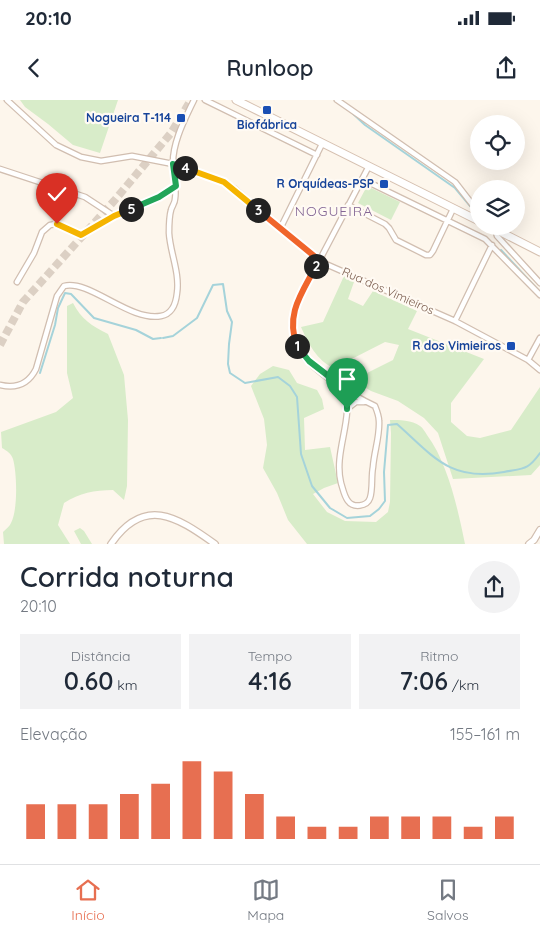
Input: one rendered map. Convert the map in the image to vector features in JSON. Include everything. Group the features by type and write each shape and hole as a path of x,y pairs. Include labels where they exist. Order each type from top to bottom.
{"main road":[{"path":"236,100 470,217"},
{"path":"506,235 540,252"}],"street":[{"name":"Rua dos Vimieiros","path":"7,100 56,145 81,157 101,161 132,156 173,164 224,182 235,189 280,229 319,260 455,321 528,360 540,370"},
{"path":"0,385 14,386 24,384 31,378 36,369 56,296 64,286 71,285 84,289 122,307 143,314 165,315 173,308 178,288 169,234 170,216 175,200 176,186 173,164 181,129 194,100"},
{"path":"205,100 317,155"},
{"path":"337,100 455,182 470,201"},
{"path":"280,229 322,144"},
{"path":"344,388 347,396 347,409 338,462 339,476 348,501 352,505 361,506 370,498 372,467 380,421 375,406 344,388 300,352 292,332 292,319 295,307 369,166"},
{"path":"0,168 85,197 114,216"},
{"path":"362,179 485,239 540,295"},
{"path":"17,282 34,253 42,232 50,226 57,224 81,235 114,216 159,197 176,186"},
{"path":"348,205 385,224 396,240 426,255 430,255 433,251 453,209"},
{"path":"496,235 540,283"},
{"path":"455,321 492,245"},
{"path":"528,360 540,338"},
{"path":"347,409 356,402 368,402"},
{"path":"111,544 138,517 152,514 180,521 215,544"},
{"path":"529,544 540,530"}],"green space":[{"path":"20,100 118,100 100,153 73,145 25,107"},
{"path":"367,186 400,202 391,220 358,203"},
{"path":"344,276 354,282 348,299 363,306 373,291 417,311 408,329 484,359 451,403 451,422 467,436 480,438 511,430 540,387 540,465 531,475 453,479 438,433 424,418 398,401 371,391 353,380 393,360 399,345 385,342 334,368 318,356 301,327 323,322"},
{"path":"73,303 88,322 108,334 124,375 128,420 127,486 124,500 113,490 106,490 82,494 64,503 58,525 70,544 4,544 3,532 10,524 15,509 16,482 13,459 2,448 1,432 56,412 73,398 67,373 67,306"},
{"path":"273,366 289,370 297,383 317,390 322,399 324,409 304,418 305,450 330,447 338,483 313,494 327,512 345,521 376,522 388,512 390,502 390,420 409,421 423,429 441,459 455,502 465,544 307,544 288,520 277,493 263,468 267,445 264,419 251,386 260,374"},
{"path":"80,528 92,544 81,544 74,531"}],"waterway":[{"path":"350,111 365,125 455,188 470,206"},
{"path":"501,250 540,292"},
{"path":"163,338 173,336 197,318 213,285 223,284 227,311 232,322 228,364 230,373 245,383 278,377 290,386 297,397 301,454 312,486 330,508 347,518 370,516 385,501 384,472 388,425 397,424 432,456 456,470 470,473 485,474 521,469 532,463 540,453"},
{"path":"40,373 55,325 58,308 65,293 71,294 94,318 136,330 153,339 161,338"}],"tunnel":[{"path":"0,345 23,302 114,201 171,133 191,100"}],"place":[{"name":"Biofábrica","path":"267,110"},
{"name":"Nogueira T-114","path":"181,118"},
{"name":"R Orquídeas-PSP","path":"384,184"},
{"name":"R dos Vimieiros","path":"511,346"}],"district":[{"name":"NOGUEIRA","path":"334,211"}],"route":[{"path":"57,224 81,235 114,216 159,197 176,186 173,164 212,177 235,189 280,229 319,260 295,307 292,319 292,332 300,352 331,380 344,388 347,396 347,409"}]}
